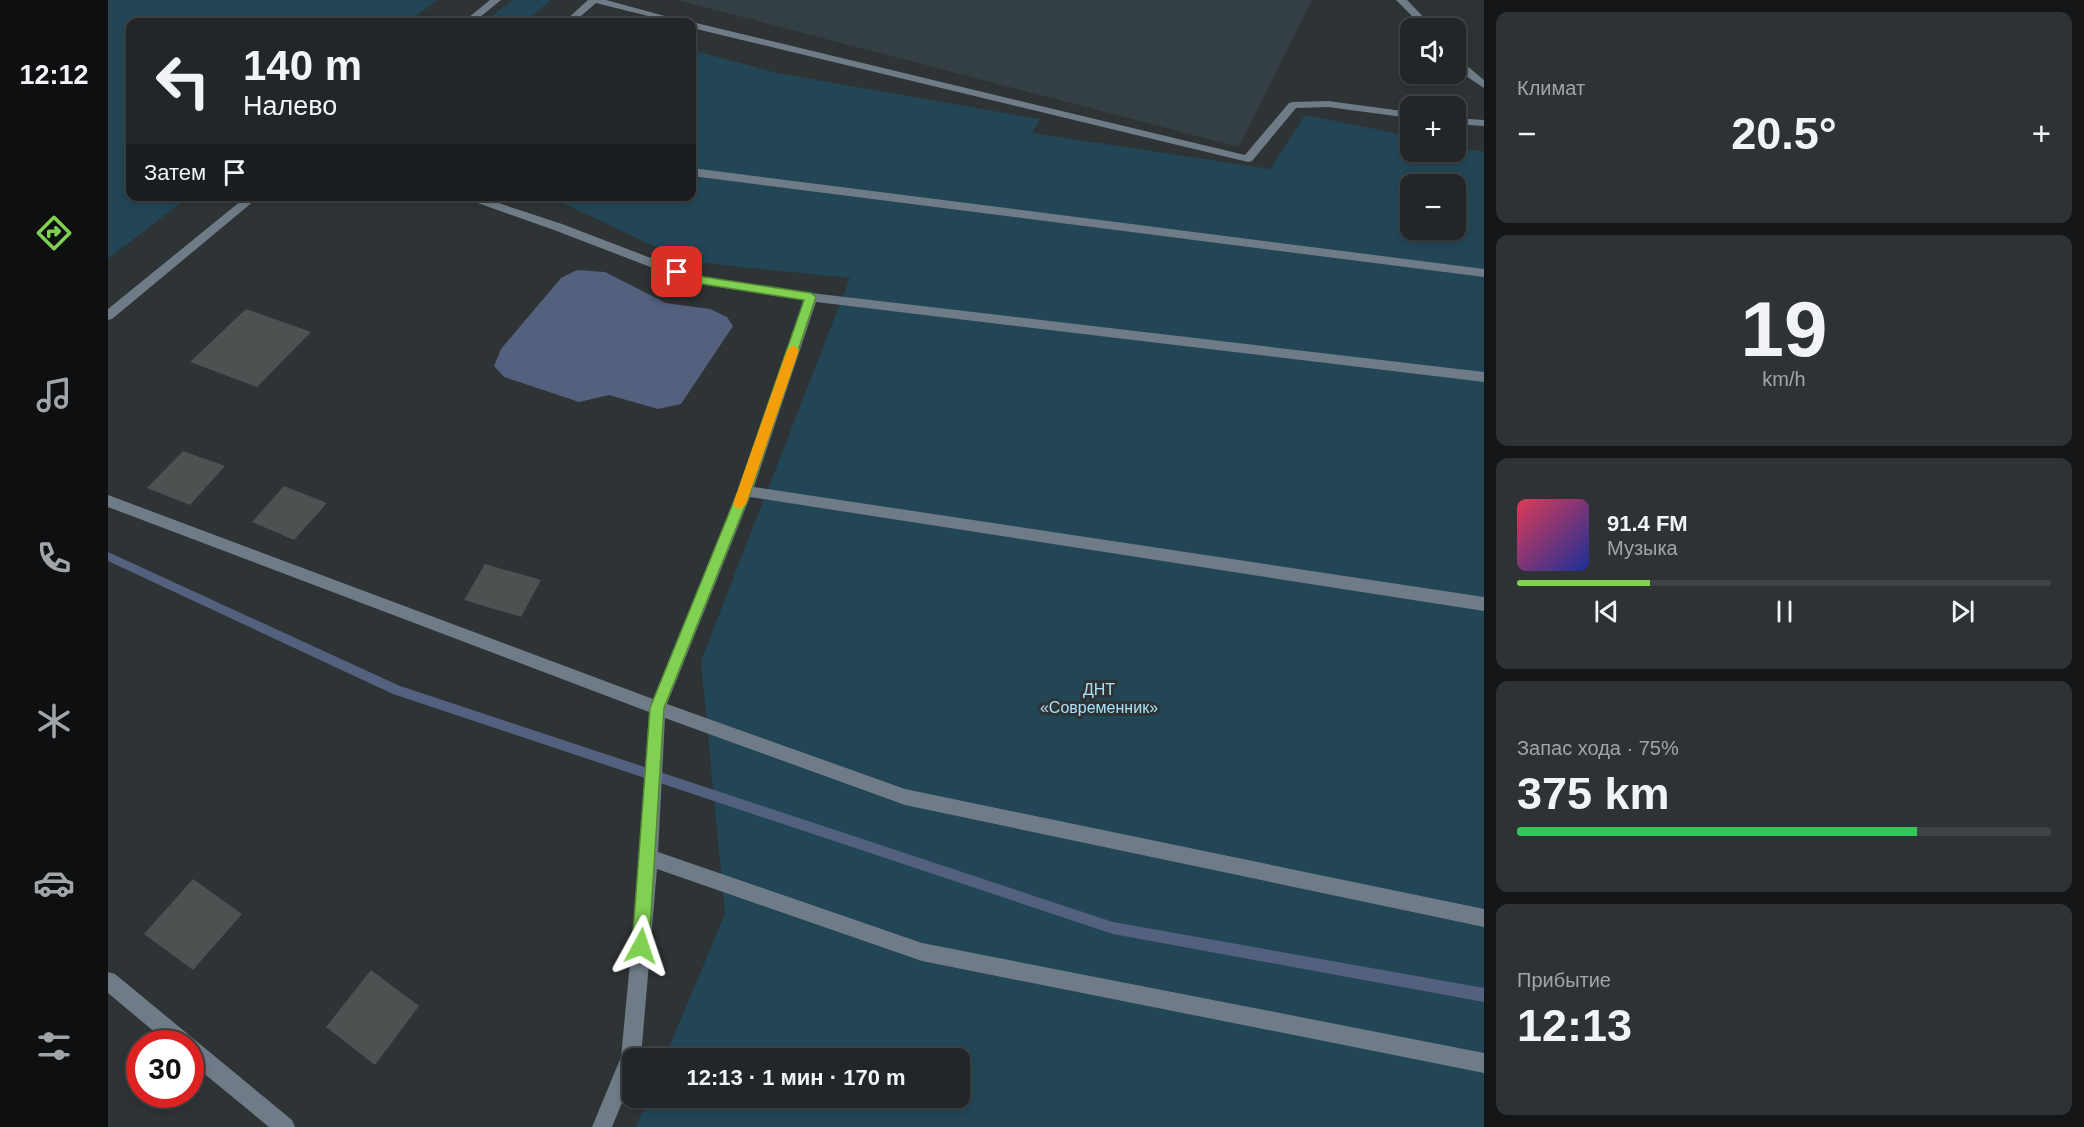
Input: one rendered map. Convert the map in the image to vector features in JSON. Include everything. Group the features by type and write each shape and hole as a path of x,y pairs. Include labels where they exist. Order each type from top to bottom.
{"street":[{"path":"473,18 495,0"},
{"path":"574,18 594,0 666,18"},
{"path":"1401,0 1419,18"},
{"path":"696,26 1248,159 1293,105 1328,104 1400,115"},
{"path":"1466,71 1484,85"},
{"path":"1466,122 1484,123"},
{"path":"696,173 1484,273"},
{"path":"108,316 249,201"},
{"path":"479,201 558,227 696,280 811,297 1484,378"},
{"path":"602,1127 631,1057 649,858 657,708 745,491 811,297"},
{"path":"745,491 1484,604"},
{"path":"108,501 657,708 905,797 1484,918"},
{"path":"649,858 922,952 1484,1063"},
{"path":"108,981 167,1030"},
{"path":"204,1060 285,1127"}],"shaded area":[{"path":"677,0 1312,0 1239,147"},
{"path":"577,270 605,272 666,303 710,309 727,317 733,326 681,404 658,409 609,395 579,402 504,377 494,366 501,349 561,278"}],"green space":[{"path":"108,0 437,0 413,18 126,18 126,201 183,201 108,259"},
{"path":"513,0 551,0 530,18 489,18"},
{"name":"ДНТ «Современник»","path":"696,51 777,73 1040,119 1032,133 1270,169 1305,115 1400,134 1400,162 1466,162 1466,148 1484,152 1484,1127 636,1127 644,1108 970,1108 970,1048 669,1048 725,914 701,661 850,278 685,261 565,204 550,201 696,201"}],"building":[{"path":"246,309 311,332 257,387 190,362"},
{"path":"183,451 225,466 190,505 147,488"},
{"path":"284,486 327,503 294,540 252,522"},
{"path":"485,564 541,580 521,617 464,600"},
{"path":"193,879 242,914 193,970 144,934"},
{"path":"371,970 419,1006 375,1065 326,1027"}],"waterway":[{"path":"108,556 397,690 1113,928 1484,995"}],"slow traffic":[{"path":"740,504 793,350"}],"route":[{"path":"641,946 649,858 657,708 745,491 811,297 696,280 677,272"}]}
